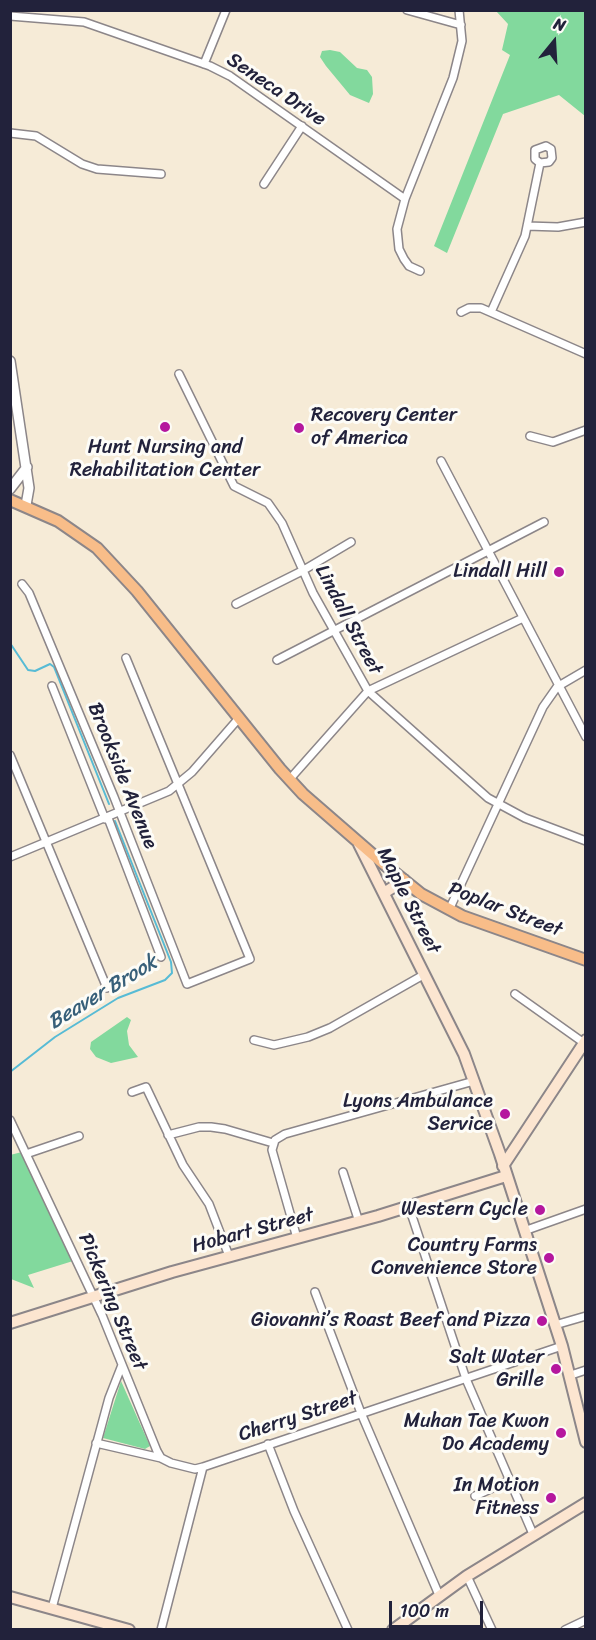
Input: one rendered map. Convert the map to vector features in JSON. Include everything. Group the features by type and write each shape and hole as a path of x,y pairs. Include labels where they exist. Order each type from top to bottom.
{"main road":[{"name":"Maple Street","path":"10,500 26,505 80,533 112,562 289,780 358,843 452,1026 474,1081 562,1346 585,1437"},
{"name":"Poplar Street","path":"358,843 404,880 450,910 585,960"},
{"path":"384,893 404,880"},
{"path":"505,1171 583,1048"},
{"name":"Hobart Street","path":"10,1323 229,1256 409,1207 505,1171"},
{"path":"393,1629 466,1576 585,1503"},
{"path":"10,1597 129,1629"}],"street":[{"path":"204,64 226,10"},
{"path":"407,10 461,25"},
{"path":"420,271 409,266 399,249 397,229 405,199 453,78 462,41 459,10"},
{"name":"Seneca Drive","path":"10,16 59,18 84,22 204,64 230,76 405,199"},
{"path":"264,184 302,126"},
{"path":"10,134 36,136 82,164 97,169 161,174"},
{"path":"491,312 512,270 527,226 540,163"},
{"path":"527,226 550,227 585,222"},
{"path":"461,312 476,307 491,312 585,354"},
{"path":"10,361 27,467 29,488 26,505"},
{"name":"Lindall Street","path":"179,374 234,486 268,503 282,523 302,571 368,691 439,756 500,805 585,841"},
{"path":"530,436 553,442 585,430"},
{"path":"441,461 585,737"},
{"path":"10,489 27,467"},
{"path":"277,660 544,522"},
{"path":"236,604 302,571 351,542"},
{"name":"Brookside Avenue","path":"22,584 29,593 120,813 187,984 250,958 227,908 180,784"},
{"path":"289,780 368,691 523,618"},
{"path":"126,658 180,784"},
{"path":"450,910 543,707 559,686 585,670"},
{"name":"Brookside Avenue","path":"52,686 161,957"},
{"path":"10,858 46,841 120,813 180,784 239,718"},
{"path":"10,755 107,988"},
{"path":"254,1040 274,1045 330,1028 425,974"},
{"path":"515,994 583,1048"},
{"path":"297,1238 272,1150 273,1143 285,1134 474,1081"},
{"path":"132,1092 146,1087 183,1165 209,1204 229,1256"},
{"name":"Pickering Street","path":"10,1120 93,1296 161,1458"},
{"path":"168,1136 199,1127 211,1127 225,1128 273,1143"},
{"path":"26,1154 79,1136"},
{"path":"343,1172 359,1222"},
{"path":"409,1207 466,1379 533,1534"},
{"path":"524,1231 585,1209"},
{"path":"315,1292 361,1413 439,1595"},
{"path":"555,1325 585,1316"},
{"name":"Cherry Street","path":"203,1467 562,1346"},
{"path":"52,1608 96,1443 109,1398 122,1365"},
{"path":"571,1375 585,1370"},
{"path":"96,1443 161,1458 195,1469 203,1467 161,1629"},
{"path":"268,1444 294,1511 348,1629"},
{"path":"475,1496 510,1480"},
{"path":"466,1576 492,1629"},
{"path":"566,1629 585,1620"}],"green space":[{"path":"496,11 585,11 585,116 559,95 503,114 447,253 434,246 510,55 502,50 508,24"},
{"path":"322,51 340,52 357,68 367,70 372,77 373,94 369,103 350,95 326,66 320,57"},
{"path":"127,1017 131,1020 127,1031 129,1045 138,1057 111,1063 96,1057 90,1049 91,1042"},
{"path":"22,1152 73,1261 28,1275 34,1288 11,1279 10,1155"},
{"path":"121,1381 150,1446 145,1449 103,1438"}],"waterway":[{"name":"Beaver Brook","path":"10,643 28,670 35,671 50,664 54,667 109,804"},
{"name":"Beaver Brook","path":"10,1072 55,1037 118,998 165,980 172,973 171,962 115,821"}],"place":[{"name":"Hunt Nursing and Rehabilitation Center","path":"165,427"},
{"name":"Recovery Center of America","path":"299,428"},
{"name":"Lindall Hill","path":"559,572"},
{"name":"Lyons Ambulance Service","path":"505,1114"},
{"name":"Western Cycle","path":"540,1210"},
{"name":"Country Farms Convenience Store","path":"549,1258"},
{"name":"Giovanni’s Roast Beef and Pizza","path":"542,1321"},
{"name":"Salt Water Grille","path":"556,1369"},
{"name":"Muhan Tae Kwon Do Academy","path":"561,1433"},
{"name":"In Motion Fitness","path":"551,1498"}]}
